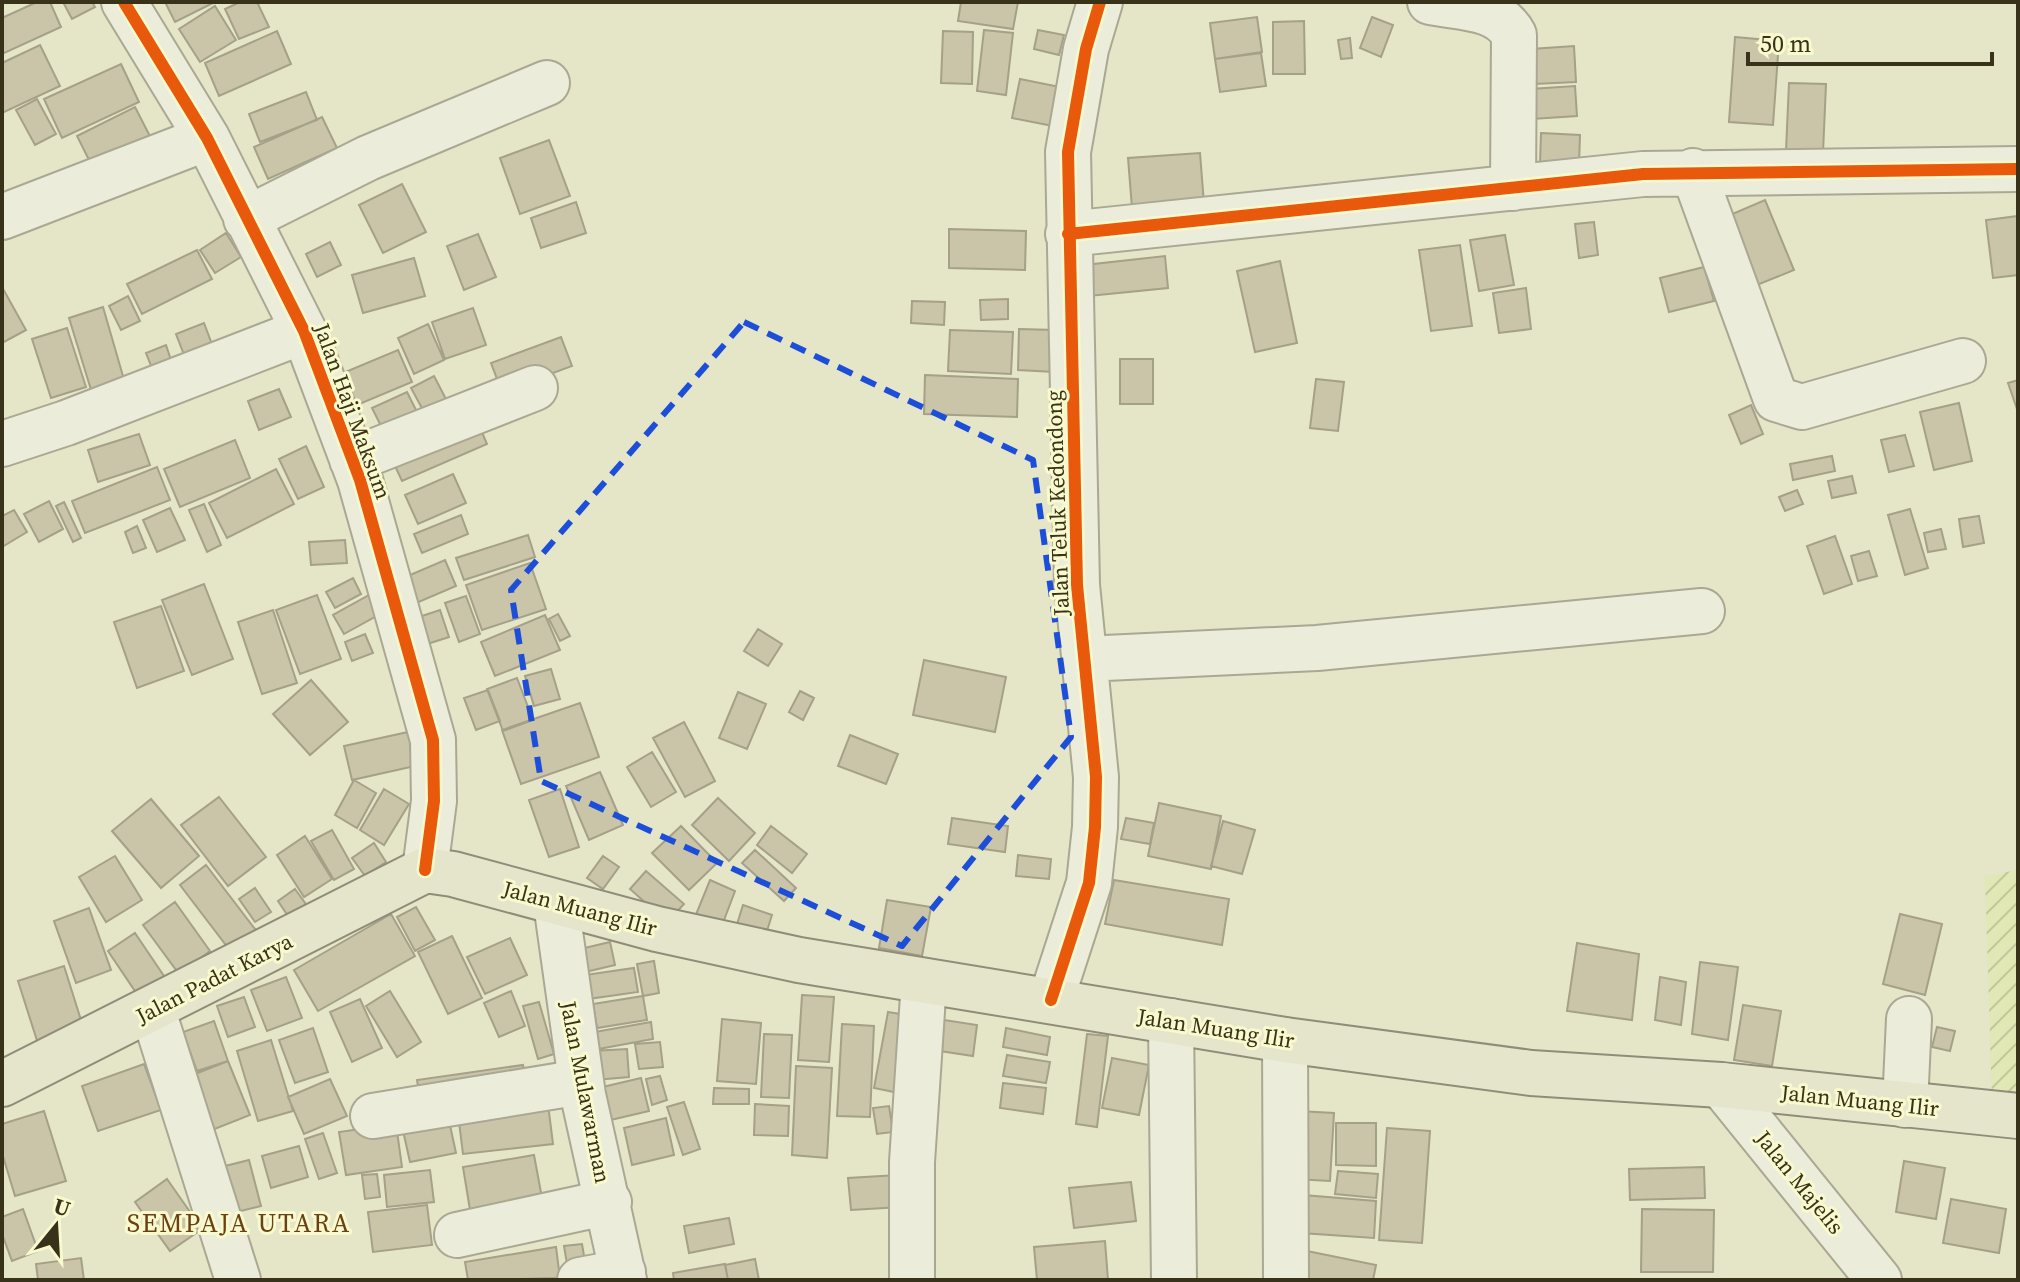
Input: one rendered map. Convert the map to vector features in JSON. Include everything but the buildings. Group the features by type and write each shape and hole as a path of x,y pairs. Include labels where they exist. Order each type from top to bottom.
{"main road":[{"name":"Jalan Muang Ilir","path":"425,870 453,874 556,903 799,960 1285,1040 1531,1073 1721,1085 2018,1116"},
{"name":"Jalan Padat Karya","path":"2,1084 153,1011 425,870"}],"street":[{"name":"Jalan Haji Maksum","path":"124,2 207,138 304,331 352,460 433,740 434,801 425,870"},
{"name":"Jalan Teluk Kedondong","path":"1051,1000 1089,883 1095,827 1096,777 1077,585 1068,152 1086,49 1100,2"},
{"path":"1430,2 1496,15 1507,22 1514,35 1513,188"},
{"path":"246,219 368,158 547,83"},
{"path":"2,217 207,138"},
{"path":"1068,234 1693,171 2018,169"},
{"path":"1693,171 1776,399 1802,407 1963,361"},
{"path":"2,444 66,423 304,331"},
{"path":"352,460 535,388"},
{"path":"1084,659 1317,648 1702,611"},
{"name":"Jalan Mulawarman","path":"556,903 581,1082 624,1276"},
{"path":"912,1280 912,1162 924,981"},
{"path":"153,1011 238,1280"},
{"path":"1905,1105 1909,1019"},
{"path":"1171,1021 1174,1280"},
{"path":"1285,1040 1286,1280"},
{"path":"373,1116 581,1082"},
{"name":"Jalan Majelis","path":"1721,1085 1879,1280"},
{"path":"457,1235 609,1202"},
{"path":"580,1280 624,1276"}],"highlighted area":[{"path":"744,322 1033,460 1071,737 902,946 541,781 511,590"}],"green space":[{"path":"2018,870 2018,1104 1992,1101 1985,876"}],"cycle path":[{"path":"124,2 207,138 304,331 360,480 433,740 434,801 425,870"},
{"path":"1051,1000 1089,883 1095,827 1096,777 1077,585 1068,152 1086,49 1100,2"},
{"path":"1068,234 1643,174 2018,169"}],"district":[{"name":"SEMPAJA UTARA","path":"239,1223"}]}
